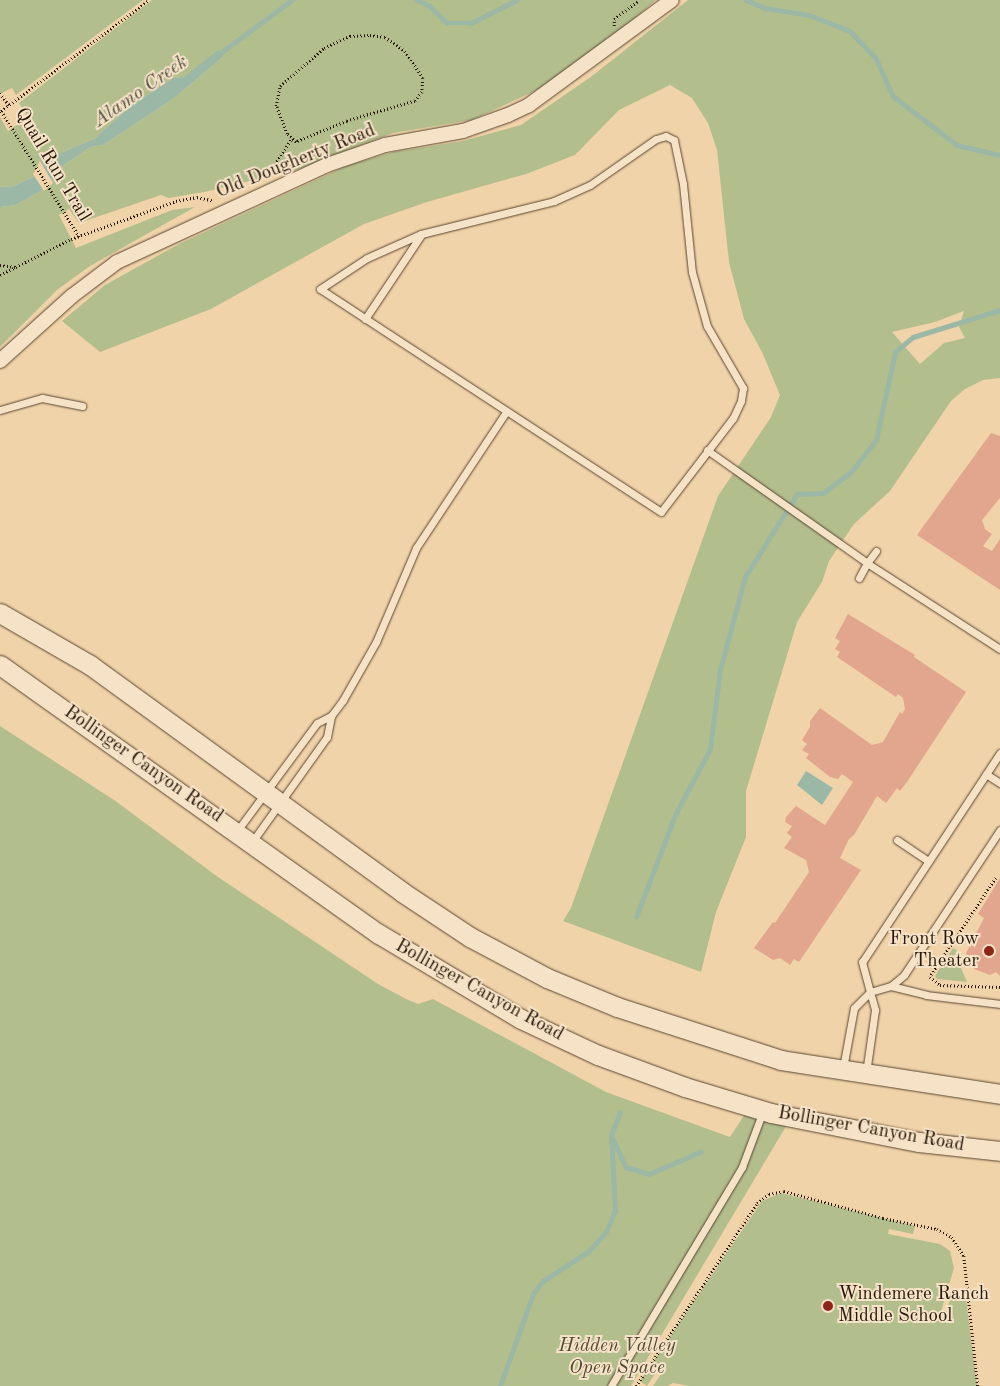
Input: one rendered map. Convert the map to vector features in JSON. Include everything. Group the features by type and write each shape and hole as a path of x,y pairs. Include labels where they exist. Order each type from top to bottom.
{"main road":[{"path":"0,613 90,665 279,805 470,938 547,978 617,1007 781,1060 1000,1094"},
{"name":"Bollinger Canyon Road","path":"0,664 379,934 521,1019 598,1055 685,1087 763,1111 859,1132 1000,1151"}],"street":[{"name":"Old Dougherty Road","path":"0,361 72,296 116,262 327,165 385,144 463,131 508,116 536,100 672,0"}],"lane":[{"path":"666,136 674,140 682,184 692,272 708,326 743,388 741,401 732,418 661,512 365,319 320,289 367,258 421,234 554,201 590,185 656,139 666,136"},
{"path":"365,319 421,234"},
{"path":"0,410 42,398 82,406"},
{"path":"244,837 279,805 327,737 331,716 376,642 416,548 506,412"},
{"path":"707,450 843,544 867,563 1000,649"},
{"path":"859,578 876,551"},
{"path":"244,837 263,793 317,723 331,716"},
{"path":"866,1074 875,1010 862,962 1000,753"},
{"path":"986,774 1000,783"},
{"path":"843,1071 854,1008 870,992 891,986 904,976 1000,830"},
{"path":"897,840 928,861"},
{"path":"891,986 926,995 1000,1004"},
{"path":"611,1386 742,1167 763,1111"}],"path":[{"name":"Quail Run Trail","path":"79,237 1,111 149,0"},
{"path":"350,36 385,37 395,42 416,64 423,78 422,92 415,101 347,121 296,142 292,138 287,134 276,98 287,78 324,48 350,36"},
{"path":"0,93 9,105"},
{"path":"253,199 292,138"},
{"path":"0,275 79,237 197,197 210,199 226,210"},
{"path":"0,265 16,267"},
{"path":"996,878 930,977 940,985 1000,987"},
{"path":"636,1386 757,1203 768,1194 784,1191 875,1216 937,1229 952,1237 964,1256 978,1386"}],"green space":[{"path":"0,0 143,0 16,95 12,88 0,94"},
{"path":"152,0 656,0 611,39 537,90 472,120 393,133 299,169 204,192 169,198 161,195 79,223 69,209 59,215 76,248 172,210 195,207 90,266 57,290 0,347 0,207 16,205 41,191 52,173 91,147 103,145 173,99 223,57 184,77 173,78 132,105 94,139 43,161 35,176 14,186 0,187 0,117 8,131 28,117 19,103"},
{"path":"688,0 1000,0 1000,378 983,380 965,389 951,401 890,491 854,524 829,561 822,582 797,622 746,791 746,837 716,912 701,972 563,921 571,908 718,496 771,417 780,395 762,352 744,319 729,262 717,150 708,123 692,98 670,85 619,110 575,155 526,174 427,202 364,224 211,309 100,352 62,321 105,285 179,244 346,166 393,152 463,141 521,125 592,76","holes":["964,311 959,327 965,338 944,343 920,364 892,332 935,322"]},
{"name":"Hidden Valley Open Space","path":"0,726 114,800 218,877 378,984 406,999 418,1004 433,999 606,1092 730,1137 751,1105 791,1118 631,1386 0,1386"},
{"path":"953,948 957,950 955,954 967,982 937,979 935,976"},
{"name":"Windemere Ranch Middle School","path":"781,1193 915,1226 913,1234 889,1229 888,1234 940,1244 950,1251 954,1268 939,1318 945,1319 951,1295 966,1299 977,1386 689,1386 673,1383 668,1386 653,1386 665,1368 661,1365 647,1386 640,1381 762,1201"}],"shaded area":[{"path":"218,50 223,52 223,57 173,99 103,145 91,147 52,173 53,179 41,191 16,205 0,207 0,187 14,186 35,176 42,161 94,139 132,105 173,78 184,77"},
{"path":"806,771 833,788 822,805 797,785"}],"pier":[{"path":"40,161 53,183 44,191 33,174"}],"building":[{"path":"991,433 1000,436 1000,498 982,520 985,529 992,534 983,546 992,551 1000,539 1000,590 917,535"},
{"path":"848,614 915,655 914,657 966,692 900,791 897,788 886,803 877,796 854,835 849,839 840,858 861,870 799,962 794,959 790,965 780,958 773,960 754,948 773,922 775,923 809,872 806,860 784,848 792,837 787,833 792,826 785,822 786,817 796,806 825,825 853,782 842,774 838,779 830,777 806,758 809,754 802,750 807,744 802,740 810,727 810,721 820,708 872,745 883,742 900,712 902,714 905,709 903,698 898,694 896,697 837,657 840,652 835,649 840,641 835,638"},
{"path":"1000,878 1000,976 996,972 990,975 974,969 966,953 984,918 978,914"}],"waterway":[{"name":"Alamo Creek","path":"219,54 292,0"},
{"name":"Alamo Creek","path":"417,0 430,6 447,23 471,23 517,0"},
{"name":"Alamo Creek","path":"746,0 765,8 809,15 850,31 876,58 893,96 957,145 1000,155"},
{"path":"636,917 676,813 710,749 720,670 745,577 797,494 823,493 851,472 876,440 895,352 913,337 1000,310"},
{"path":"500,1386 533,1294 543,1281 589,1251 606,1232 615,1211 611,1135 620,1113"},
{"path":"613,1139 626,1167 649,1174 700,1152"}],"place":[{"name":"Front Row Theater","path":"989,951"},
{"name":"Windemere Ranch Middle School","path":"828,1306"}]}
